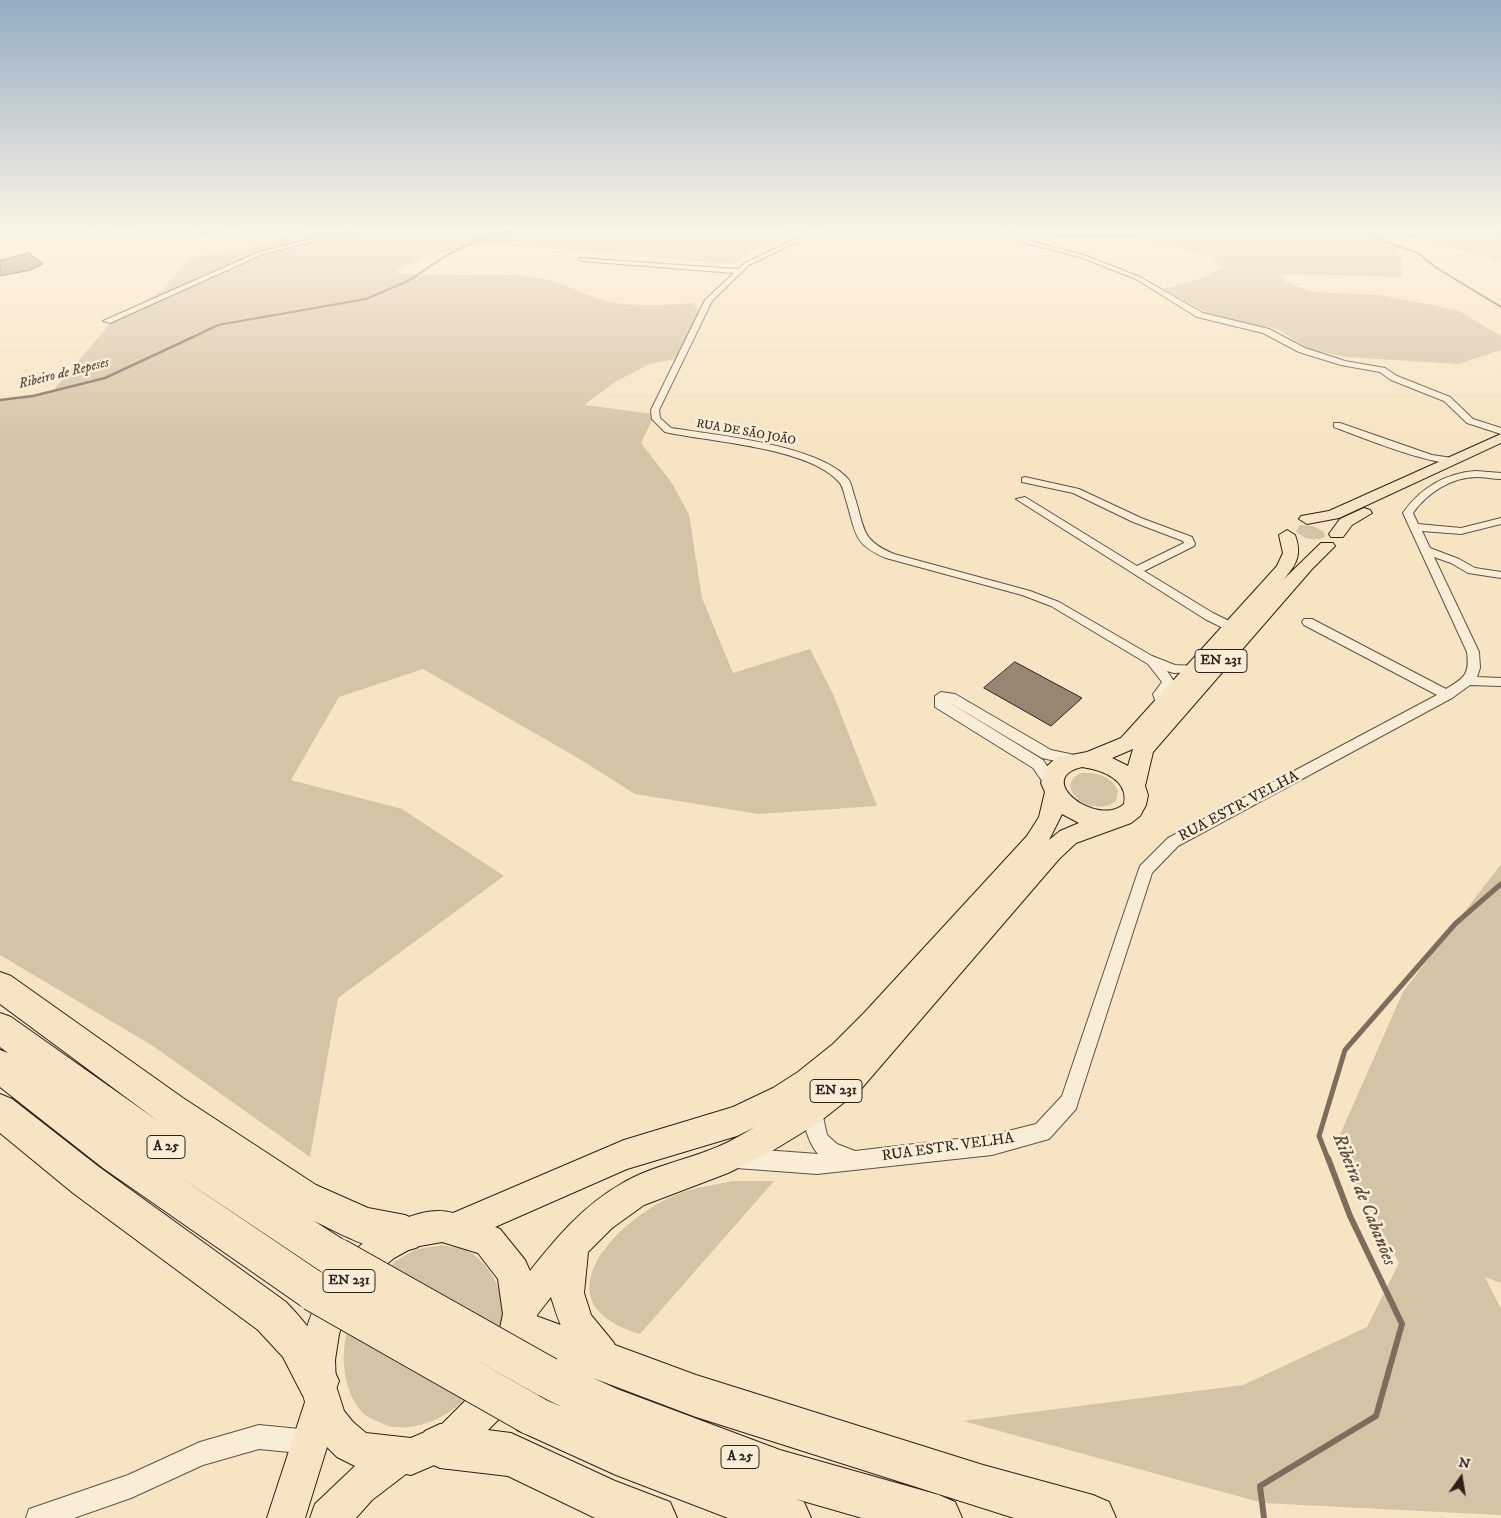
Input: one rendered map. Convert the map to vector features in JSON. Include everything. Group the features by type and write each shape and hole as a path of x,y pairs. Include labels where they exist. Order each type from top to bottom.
{"highway":[{"path":"0,986 171,1110 303,1198 367,1226 405,1234"},
{"name":"A 25","path":"0,1028 129,1123 336,1258 631,1460 788,1518"},
{"name":"A 25","path":"0,1066 116,1155 314,1290 539,1396 607,1407 780,1472 939,1518"},
{"path":"0,1111 86,1180 272,1316 298,1343 320,1392"},
{"path":"520,1319 611,1365 714,1402 983,1488 1093,1518"},
{"path":"440,1446 511,1454 606,1500 654,1518"}],"main road":[{"name":"EN 231","path":"459,1227 624,1155 736,1121 775,1102 808,1082 843,1053 874,1022 1035,843 1050,818 1054,789 1053,776 1057,768 1128,742 1292,559 1292,547 1284,530 1286,522 1299,518 1307,519 1333,515 1421,476 1461,467 1483,447 1501,438"},
{"name":"EN 231","path":"520,1319 573,1246 603,1215 632,1195 670,1178 728,1158 779,1132 813,1110 850,1079 1068,836 1130,812 1135,805 1137,796 1134,787 1143,750 1306,565 1332,540 1346,522 1501,448"},
{"path":"1287,535 1310,545 1332,540 1322,523 1307,519"},
{"path":"1082,759 1117,769 1127,777 1134,787"},
{"path":"1054,789 1072,811 1098,820 1110,820"},
{"name":"EN 231","path":"286,1518 310,1442 320,1392 318,1359 322,1336 340,1293 369,1258 387,1244 405,1234 423,1228 459,1227 476,1232 490,1241 502,1253 512,1269 518,1287 520,1319 509,1368 494,1397 472,1422 440,1446 418,1455 397,1458 376,1456 358,1449 342,1437 330,1422 320,1392"},
{"path":"573,1246 567,1293 574,1317 577,1325 611,1365"},
{"name":"EN 231","path":"329,1518 359,1487 397,1458"}],"street":[{"path":"107,322 159,299"},
{"name":"RUA DE SÃO JOÃO","path":"710,299 702,310 655,410 656,419 661,426 678,434 778,449 828,467 845,482 863,539 871,548 890,556 997,583 1055,604 1148,659"},
{"path":"1173,299 1200,315 1266,330 1302,350 1344,363 1382,370 1394,378 1447,399 1465,417 1485,428 1501,432"},
{"path":"1337,425 1419,455 1501,476"},
{"path":"1483,447 1483,440 1492,435 1485,428"},
{"path":"1419,455 1427,462 1421,467 1421,476"},
{"path":"1461,467 1414,503 1408,513 1473,652 1476,666 1473,677 1467,681"},
{"path":"1026,480 1076,491 1137,520 1158,526 1188,539 1190,544 1136,571"},
{"path":"1021,499 1209,616 1231,627"},
{"path":"1413,527 1461,531 1501,521"},
{"path":"1424,550 1455,561 1472,571 1501,575"},
{"path":"1308,622 1447,695"},
{"path":"1148,659 1174,669 1193,668"},
{"path":"1148,659 1169,683 1159,694 1162,704"},
{"path":"1467,681 1501,682"},
{"name":"RUA ESTR. VELHA","path":"728,1158 817,1164 992,1145 1042,1132 1070,1102 1145,870 1173,842 1447,695 1467,681"},
{"path":"1054,789 1038,764 940,704 941,696 950,697 1047,754 1082,759"},
{"path":"813,1110 820,1142 830,1153 861,1160"},
{"path":"38,1518 131,1486 208,1451 259,1437 310,1442"}],"shaded area":[{"path":"148,299 599,299 620,304 693,303 700,313 682,358 649,364 615,382 584,405 655,414 641,443 672,483 689,515 702,598 733,673 810,649 833,694 877,806 758,814 635,794 578,758 423,669 339,697 291,780 402,809 504,876 338,998 310,1157 153,1046 0,955 0,401 52,392 113,320"},
{"path":"1182,299 1400,299 1457,310 1501,336 1501,350 1458,364 1346,357 1311,350 1277,329 1213,316"},
{"path":"1300,525 1313,526 1324,532 1325,537 1317,539 1306,538 1296,531"},
{"path":"1081,773 1098,774 1112,782 1118,791 1116,801 1107,806 1097,807 1079,799 1073,793 1071,786 1073,779"},
{"path":"1501,864 1501,1283 1485,1277 1501,1309 1501,1515 1263,1503 963,1421 1243,1385 1367,1327 1399,1263 1335,1146 1403,992"},
{"path":"733,1181 774,1181 640,1334 609,1321 593,1303 590,1284 596,1264 609,1243 628,1224 650,1208 673,1196"},
{"path":"442,1245 469,1252 479,1259 490,1272 501,1297 502,1324 497,1350 484,1376 467,1398 445,1415 420,1425 393,1427 368,1417 360,1410 351,1396 344,1366 345,1345 349,1325 357,1306 368,1288 382,1273 398,1260 416,1250"}],"building":[{"path":"1015,662 1082,698 1051,726 984,688"}],"waterway":[{"name":"Ribeiro de Repeses","path":"191,338 218,325 366,299"},
{"name":"Ribeiro de Repeses","path":"1488,299 1501,307"},
{"name":"Ribeiro de Repeses","path":"0,400 33,396 105,378 193,337"},
{"name":"Ribeira de Cabanões","path":"1328,1159 1319,1136 1345,1050 1455,924 1501,884"},
{"name":"Ribeira de Cabanões","path":"1264,1518 1260,1486 1376,1416 1402,1324 1350,1216 1328,1158"}]}
